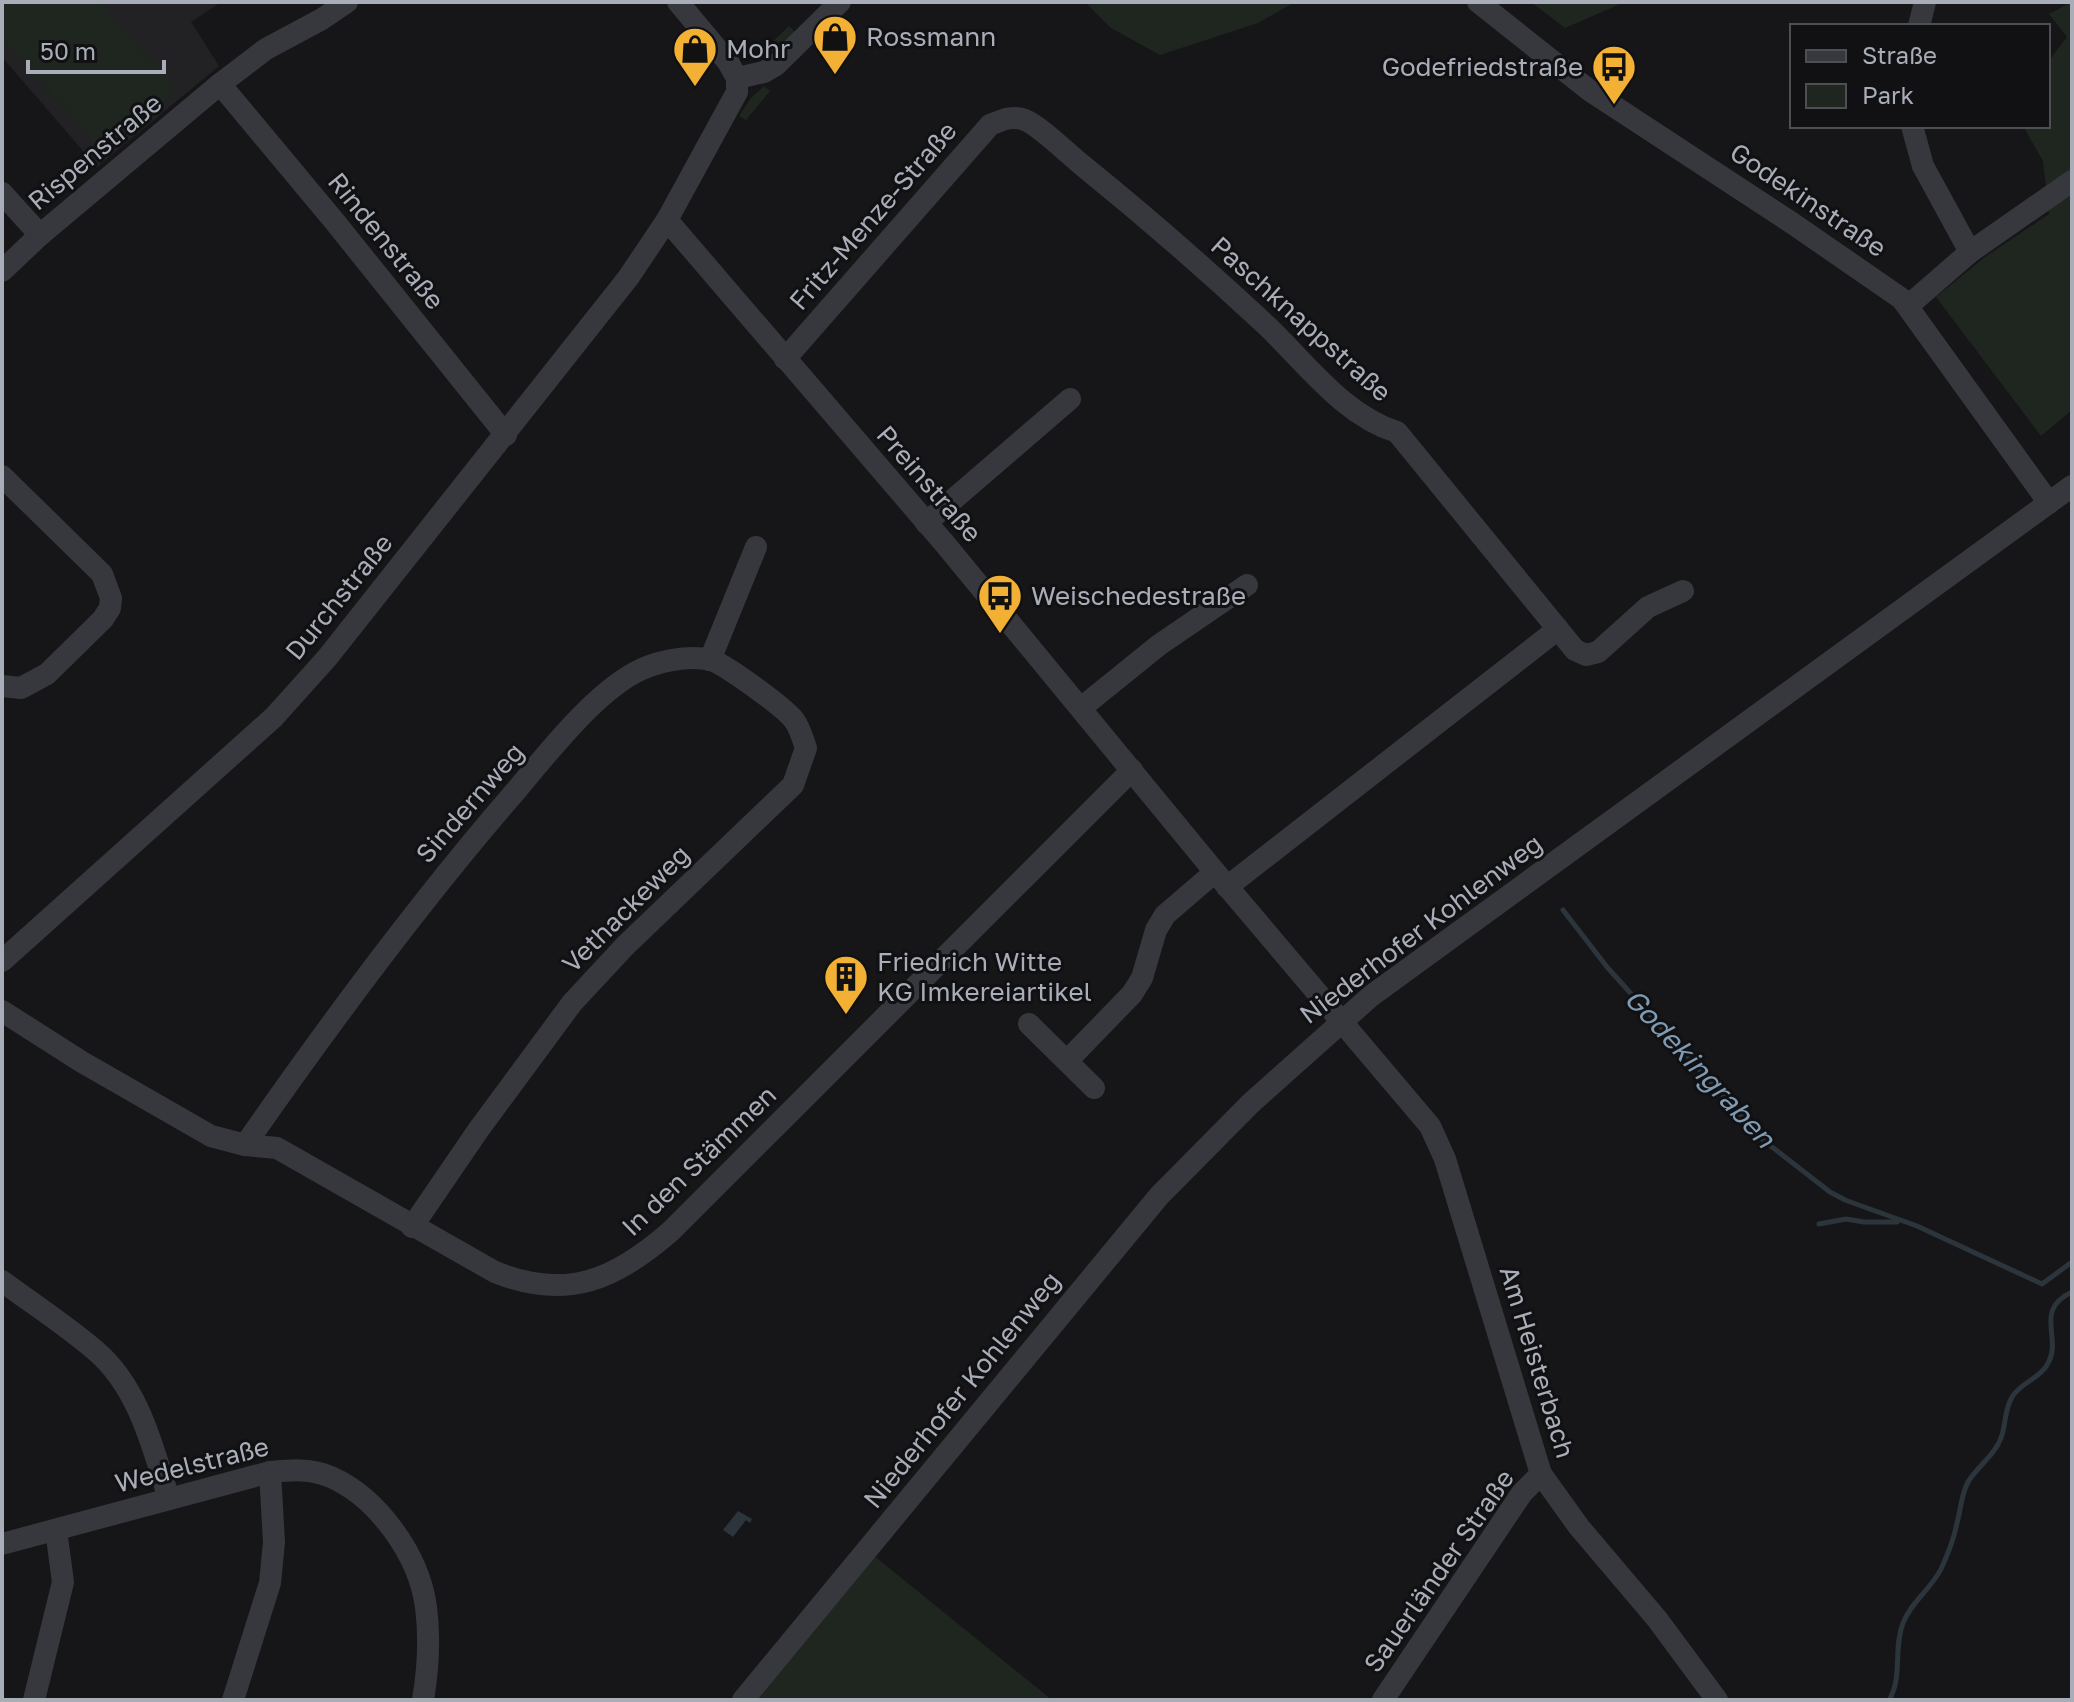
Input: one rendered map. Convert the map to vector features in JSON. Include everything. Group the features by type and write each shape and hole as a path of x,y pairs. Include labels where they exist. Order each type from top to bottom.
{"street":[{"name":"Rispenstraße","path":"2,271 40,235 220,84 266,49 347,2"},
{"path":"667,220 737,92 737,78 728,62 678,2"},
{"path":"737,78 764,72 776,65 840,2"},
{"name":"Godekinstraße","path":"1478,2 1589,90 1891,291 1908,306 2049,503"},
{"path":"1920,24 1925,2"},
{"name":"Rindenstraße","path":"220,84 506,435"},
{"name":"Fritz-Menze-Straße","path":"785,359 990,125 1008,117"},
{"name":"Paschknappstraße","path":"1008,117 1026,120 1109,186 1265,324 1350,407 1367,420 1397,432 1558,629"},
{"path":"1913,128 1923,166 1970,252"},
{"path":"1908,306 1970,252 2072,181"},
{"path":"2,193 40,235"},
{"name":"Preinstraße","path":"667,220 926,523 1342,1021"},
{"name":"Durchstraße","path":"6,952 274,717 327,658 506,435 628,278 667,220"},
{"path":"926,523 1070,399"},
{"path":"2,476 102,574 111,598 110,608 103,619 47,674 21,688 2,686"},
{"name":"Niederhofer Kohlenweg","path":"743,1700 1151,1206 1251,1103 1371,996 2072,486"},
{"path":"710,660 756,547"},
{"path":"1081,708 1159,645 1247,585"},
{"path":"1067,1061 1132,994 1142,978 1156,930 1165,915 1221,879 1558,629 1575,650 1586,655 1598,652 1648,607 1683,591"},
{"name":"Sindernweg","path":"245,1145 342,1007 445,873 601,697 635,672 673,660 710,660"},
{"name":"Vethackeweg","path":"412,1227 505,1092 572,1003 625,946 793,785 806,748 794,721 731,670 710,660"},
{"name":"In den Stämmen","path":"2,1011 82,1062 211,1136 245,1145 277,1148 495,1272 523,1284 550,1286 582,1282 613,1273 640,1259 671,1231 1132,770"},
{"name":"Am Heisterbach","path":"1342,1021 1430,1126 1445,1159 1541,1474 1579,1527 1657,1619 1717,1700"},
{"path":"1029,1024 1094,1088"},
{"path":"2,1281 98,1353 120,1379 143,1422 169,1499"},
{"name":"Wedelstraße","path":"2,1544 270,1472 302,1469 330,1476 360,1495 388,1523 413,1564 426,1605 428,1672 423,1700"},
{"path":"233,1700 270,1583 274,1542 270,1472"},
{"name":"Sauerländer Straße","path":"1383,1700 1522,1493 1541,1474"},
{"path":"34,1700 63,1582 56,1530"}],"shaded area":[{"path":"2,2 221,2 191,22 219,66 97,167 2,57"},
{"path":"738,1511 752,1519 750,1523 746,1520 733,1537 723,1530"}],"green space":[{"path":"2,2 99,2 177,90 105,154 2,37"},
{"path":"1085,2 1295,2 1258,23 1160,55 1111,28"},
{"path":"1531,2 1625,2 1565,28"},
{"path":"2072,2 2072,410 2041,436 1936,297 1985,257 2049,214 2043,161 2024,128 2050,128 2050,59 2067,37 2049,14"},
{"path":"789,26 797,34 776,55 767,47"},
{"path":"764,86 770,91 746,120 739,116 751,98"},
{"path":"867,1550 1052,1700 743,1700"}],"waterway":[{"name":"Godekingraben","path":"1563,910 1607,967 1763,1140 1830,1192 1917,1226 2042,1284 2072,1262"},
{"path":"1819,1224 1846,1219 1897,1222"},
{"path":"1889,1700 1896,1682 1903,1623 1941,1569 1954,1535 1966,1487 1998,1444 2012,1397 2047,1365 2052,1345 2051,1316 2060,1299 2072,1292"}],"place":[{"name":"Rossmann","path":"835,76"},
{"name":"Mohr","path":"695,88"},
{"name":"Godefriedstraße","path":"1614,106"},
{"name":"Weischedestraße","path":"1000,635"},
{"name":"Friedrich Witte KG Imkereiartikel","path":"846,1016"}]}
